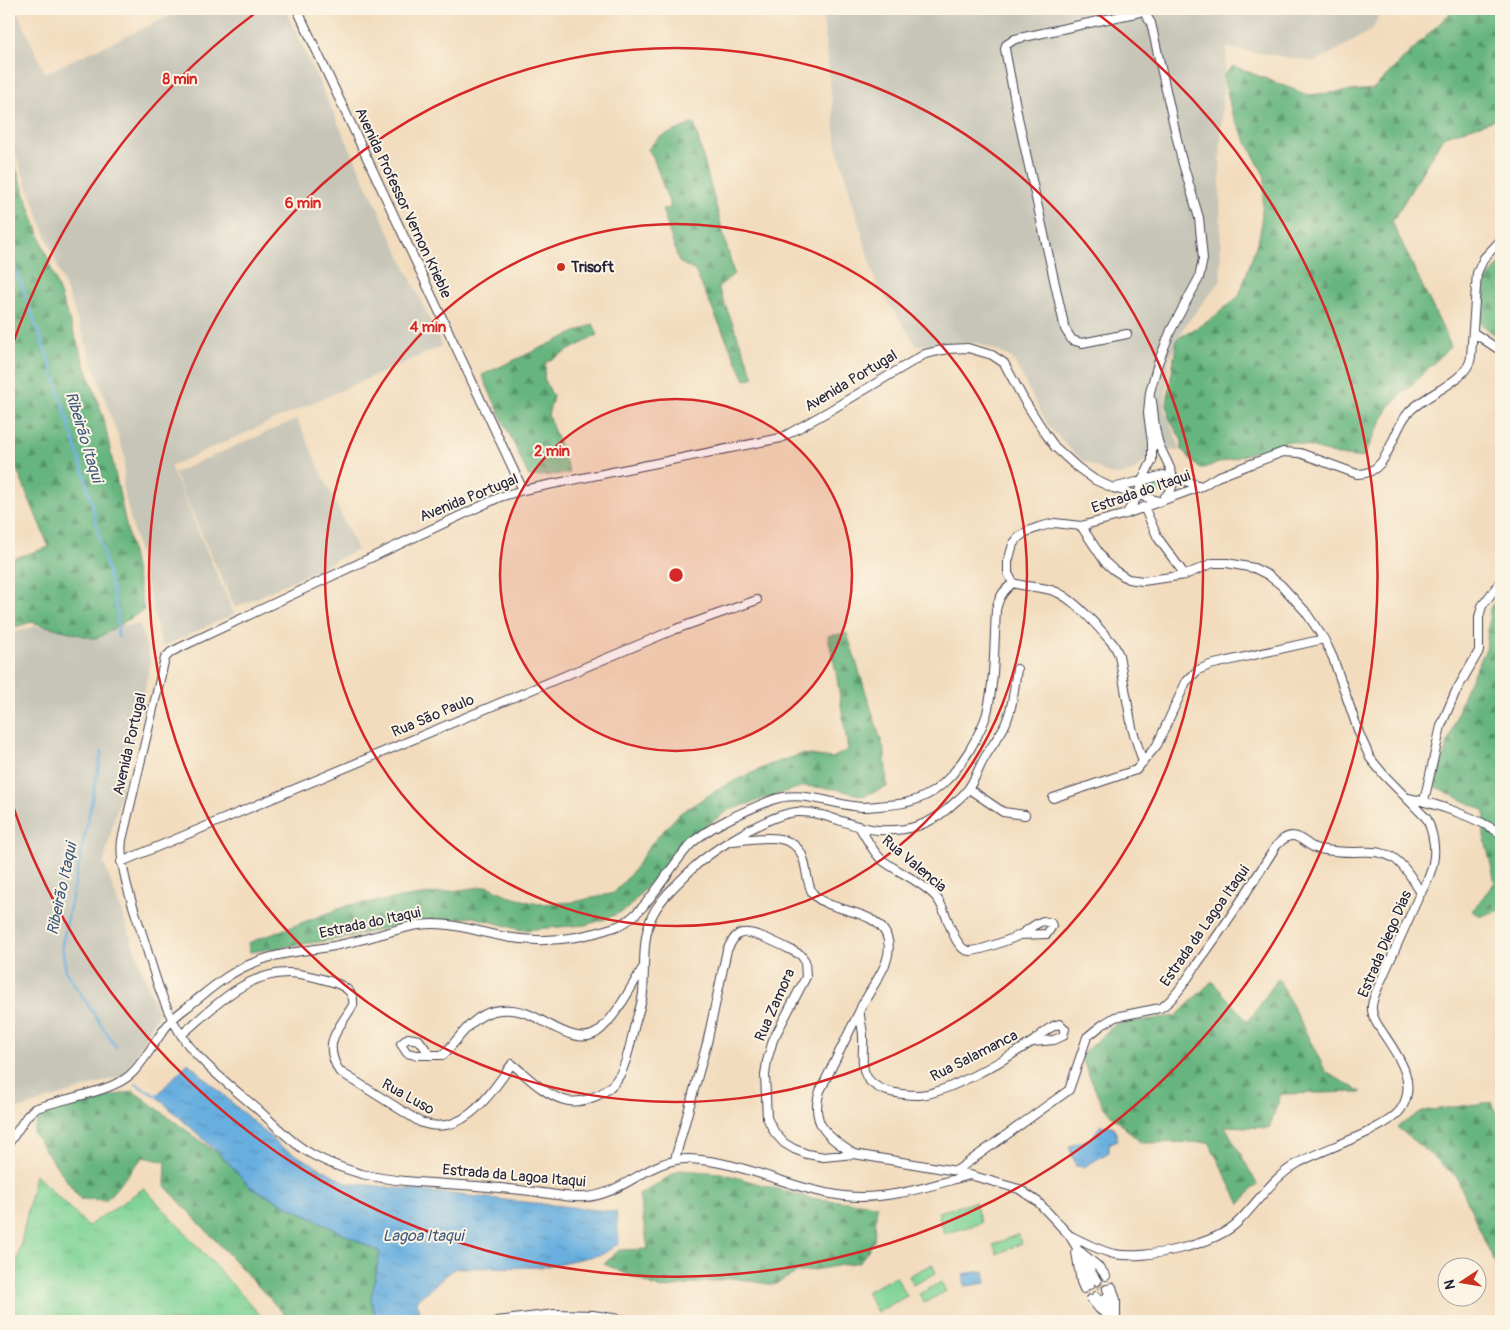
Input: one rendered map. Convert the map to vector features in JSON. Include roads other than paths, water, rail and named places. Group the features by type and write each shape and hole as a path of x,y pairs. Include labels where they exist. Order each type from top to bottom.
{"street":[{"name":"Avenida Professor Vernon Krieble","path":"297,9 523,490"},
{"path":"1126,514 1138,496 1142,480 1152,461 1148,413 1150,392 1158,363 1171,330 1199,278 1203,259 1199,218 1181,157 1150,22 1144,12 1015,39 1006,45 1005,49 1018,117 1065,329 1072,340 1082,344 1127,334"},
{"name":"Estrada do Itaqui","path":"9,1143 27,1116 37,1108 112,1085 131,1074 172,1019 233,972 252,963 266,958 332,946 396,930 433,924 463,927 507,937 536,940 573,938 617,927 628,922 638,914 676,860 695,840 718,826 777,798 816,798 863,807 920,800 940,788 958,769 979,734 986,715 991,692 996,610 999,597 1013,582 1008,572 1008,562 1013,544 1019,537 1026,532 1055,523 1081,526 1126,514 1202,486 1217,477 1284,452 1300,453 1357,474 1369,472 1383,460 1408,412 1467,370 1471,362 1474,333 1477,273 1484,258 1501,240"},
{"path":"1474,333 1501,351"},
{"name":"Avenida Portugal","path":"181,1035 172,1019 152,966 121,862 122,840 165,658 169,653 500,497 523,490 781,438 925,354 947,349 963,348 992,355 1004,363 1024,400 1055,447 1085,473 1113,488 1158,501"},
{"path":"1150,392 1158,444 1166,458 1172,477 1171,490 1158,501"},
{"path":"1113,488 1164,475 1202,486"},
{"path":"1144,508 1158,538 1185,575"},
{"name":"Estrada Diego Dias","path":"1068,1235 1114,1254 1130,1255 1165,1252 1208,1241 1240,1221 1282,1173 1300,1162 1389,1122 1400,1109 1407,1094 1407,1080 1403,1064 1376,1022 1372,1006 1429,877 1434,851 1431,828 1427,819 1384,776 1370,758 1358,733 1333,658 1324,639 1293,596 1268,575 1254,568 1227,563 1213,563 1185,575 1143,580 1128,579 1105,562 1081,526"},
{"path":"1424,801 1441,726 1455,693 1479,651 1479,617 1482,606 1501,581"},
{"path":"1013,582 1024,587 1054,591 1068,598 1114,645 1119,654 1132,728 1143,762"},
{"name":"Rua São Paulo","path":"121,862 676,630 757,600"},
{"path":"1054,798 1132,772 1157,745 1164,733 1182,688 1198,670 1210,665 1324,639"},
{"path":"430,1055 443,1055 477,1019 493,1011 502,1010 527,1013 576,1036 590,1036 597,1033 610,1019 643,968 648,930 653,913 695,866 713,851 760,824 778,816 794,812 819,814 860,828 893,831 920,827 944,813 969,789 985,757 1005,726 1011,710 1017,669"},
{"path":"969,789 1003,812 1025,815"},
{"path":"1408,798 1424,801 1490,826 1501,834"},
{"name":"Rua Valencia","path":"860,828 870,846 882,859 936,897 946,913 956,941 962,949 970,951 1019,935"},
{"name":"Estrada da Lagoa Itaqui","path":"956,1171 1069,1090 1087,1037 1102,1025 1115,1017 1160,1008 1166,1004 1187,979 1219,934 1276,846 1284,839 1296,836 1316,849 1386,854 1394,858 1408,873 1421,893"},
{"path":"731,841 773,838 791,842 802,856 812,891 817,898 825,903 852,910 866,917 886,934 890,952 887,961 860,1009 816,1101 817,1114 826,1133 833,1141 854,1154"},
{"name":"Rua Zamora","path":"675,1160 708,1043 727,950 739,934 751,932 801,955 805,961 806,977 773,1040 766,1061 764,1090 767,1118 775,1133 784,1143 807,1154 824,1157 854,1154 956,1171 1019,1189 1038,1202 1068,1235"},
{"name":"Rua Luso","path":"181,1035 226,997 255,979 287,973 333,982 348,990 354,999 353,1005 332,1041 330,1050 339,1071 420,1122 444,1127 452,1125 472,1113 484,1101 512,1064 550,1095 563,1100 572,1102 587,1100 608,1091 617,1081 627,1059 643,994 643,968"},
{"name":"Rua Salamanca","path":"860,1009 864,1070 867,1078 881,1089 900,1093 920,1095 934,1093 951,1086 1033,1042"},
{"name":"Estrada da Lagoa Itaqui","path":"181,1035 199,1056 225,1081 299,1146 321,1159 361,1173 383,1178 489,1187 573,1198 600,1195 617,1189 651,1170 675,1160 704,1160 843,1196 879,1196 901,1193 970,1176"},
{"path":"1068,1235 1096,1282 1081,1282 1075,1248"},
{"path":"1102,1293 1115,1321 1099,1309 1102,1293"},
{"path":"497,1321 564,1314 593,1314 632,1321"}],"water":[{"name":"Lagoa Itaqui","path":"188,1063 281,1147 348,1183 616,1212 619,1243 603,1254 542,1267 455,1268 417,1300 420,1321 377,1321 371,1300 380,1252 250,1187 224,1158 156,1096"},
{"path":"1100,1126 1112,1126 1117,1135 1117,1140 1109,1144 1109,1152 1084,1167 1076,1166 1069,1146 1092,1138"},
{"path":"984,1271 986,1283 965,1286 963,1274"}],"waterway":[{"name":"Ribeirão Itaqui","path":"9,250 53,372 87,484 117,611 118,637"},
{"name":"Ribeirão Itaqui","path":"102,751 62,945 66,972 116,1047"},
{"name":"Ribeirão Itaqui","path":"136,1084 156,1096"}],"tunnel":[{"path":"1097,1281 1103,1292"}],"place":[{"name":"Trisoft","path":"561,267"}]}
